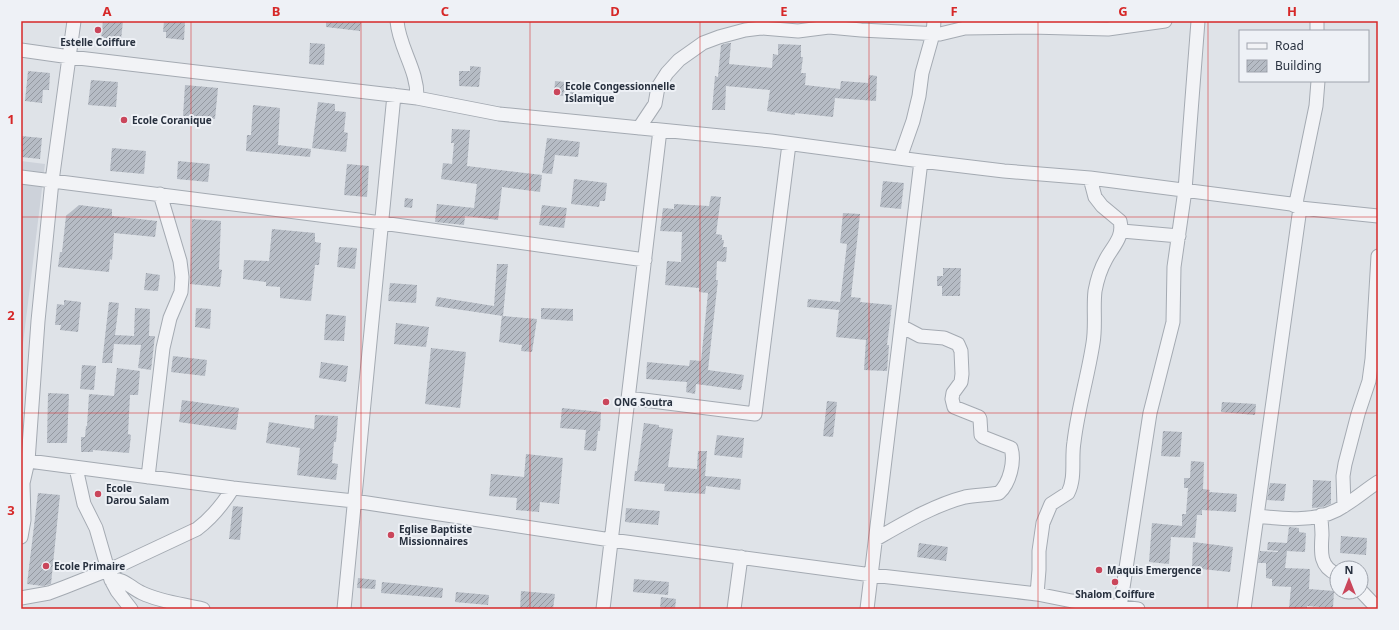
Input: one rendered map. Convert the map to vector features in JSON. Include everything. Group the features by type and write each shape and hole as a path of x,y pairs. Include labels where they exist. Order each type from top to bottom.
{"street":[{"path":"21,537 24,520 24,460 52,181 74,21"},
{"path":"397,21 401,42 417,84 417,98"},
{"path":"639,128 655,104 658,87 666,73 679,60 703,43 719,37 761,28 798,31 829,27 861,30 933,27 940,34 965,28 1030,27 1108,30 1165,21"},
{"path":"1120,607 1150,413 1173,322 1174,267 1185,190 1198,21"},
{"path":"900,158 919,96 922,73 933,27"},
{"path":"21,50 417,98 499,114 660,130 921,161 1090,178 1378,216"},
{"path":"1244,609 1298,206 1297,198 1316,106 1318,82"},
{"path":"344,609 394,95"},
{"path":"603,609 660,130"},
{"path":"628,398 755,414 788,144"},
{"path":"867,609 921,161"},
{"path":"21,177 382,223 645,260"},
{"path":"1037,594 1039,551 1043,523 1051,504 1068,493 1073,477 1073,448 1077,416 1087,377 1094,340 1094,304 1096,285 1102,267 1118,241 1122,231 1120,221 1102,206 1095,197 1090,178"},
{"path":"148,477 164,342 170,318 182,292 180,261 160,194"},
{"path":"1122,231 1179,236"},
{"path":"1344,506 1343,476 1358,414 1369,380 1372,359 1376,321 1378,256"},
{"path":"876,539 906,521 936,508 967,497 999,493 1003,489 1013,463 1011,448 983,438 981,435 979,417 954,407 952,399 953,393 961,382 963,368 961,351 958,344 944,338 920,336 901,326"},
{"path":"24,460 233,488 354,501 612,540 1037,594 1070,605 1138,609"},
{"path":"76,468 84,504 96,528 109,575 117,591 131,609"},
{"path":"1257,516 1295,518 1321,515 1338,510 1378,482"},
{"path":"21,598 49,593 109,575 118,566 197,529 209,520 220,508 233,488"},
{"path":"1321,515 1321,556 1329,570"},
{"path":"734,609 741,557"},
{"path":"109,575 114,579 121,580 136,591 154,599 203,609"},
{"path":"1369,599 1378,609"}],"shaded area":[{"path":"21,161 45,164 21,360"}],"building":[{"path":"103,21 123,21 121,40 101,38"},
{"path":"164,21 185,21 184,40 166,38 166,32 163,32"},
{"path":"326,21 361,21 360,31 326,27"},
{"path":"310,43 325,44 324,65 309,64"},
{"path":"731,43 729,64 772,68 773,54 778,55 778,44 801,45 801,57 803,57 801,73 806,73 805,85 840,89 841,81 868,83 869,75 877,76 876,101 835,98 833,117 795,113 795,115 767,111 770,90 726,86 725,110 712,110 715,76 718,77 721,45"},
{"path":"470,66 481,67 479,87 459,86 459,71 470,71"},
{"path":"28,71 50,73 49,90 43,90 42,103 25,101"},
{"path":"91,80 118,82 116,107 88,105"},
{"path":"555,81 575,83 574,97 554,95"},
{"path":"185,85 218,88 215,119 183,116"},
{"path":"318,102 335,104 335,111 346,112 344,132 348,133 346,152 312,148"},
{"path":"253,105 280,108 278,145 311,149 310,157 246,151 247,135 251,135"},
{"path":"452,129 470,130 467,166 542,175 540,192 502,187 498,220 465,216 464,225 435,222 437,204 474,208 477,184 441,179 443,163 452,164 454,143 451,143"},
{"path":"21,136 42,138 40,159 21,157"},
{"path":"547,138 580,142 578,157 555,155 552,174 542,173"},
{"path":"112,148 146,151 144,174 110,171"},
{"path":"178,161 210,164 208,182 177,179"},
{"path":"347,164 369,166 367,197 344,195"},
{"path":"574,179 607,183 605,201 600,201 599,207 571,204"},
{"path":"883,181 904,183 901,209 880,207"},
{"path":"711,196 721,197 716,234 722,235 722,240 724,240 723,247 727,247 726,262 717,261 716,280 718,280 708,370 744,375 741,390 696,384 695,394 686,392 687,382 646,379 647,362 689,366 690,360 701,361 708,293 699,292 699,288 665,285 667,261 681,262 682,232 660,231 663,208 674,209 674,204 709,206"},
{"path":"405,198 413,199 412,208 404,207"},
{"path":"79,205 112,209 112,216 157,221 155,237 114,233 112,260 110,259 109,272 58,267 60,252 62,252 66,216"},
{"path":"542,205 567,208 564,228 539,225"},
{"path":"843,213 860,214 851,297 861,298 860,302 892,305 887,345 889,345 887,371 864,370 866,340 836,337 839,310 807,307 808,299 840,302 847,244 840,243"},
{"path":"192,219 221,221 219,269 222,270 220,287 190,284"},
{"path":"272,229 315,233 315,242 321,243 319,265 315,265 311,301 280,298 280,287 266,286 266,282 243,279 244,260 269,261"},
{"path":"339,247 357,248 355,269 337,267"},
{"path":"497,264 508,264 503,316 537,319 532,352 521,351 522,345 499,342 502,316 435,306 437,297 494,306"},
{"path":"943,268 961,268 960,296 942,296 942,286 937,286 937,276 943,276"},
{"path":"146,273 160,275 158,291 144,290"},
{"path":"390,283 417,285 416,303 388,301"},
{"path":"64,300 81,302 78,332 60,330 61,325 55,325 57,304 64,305"},
{"path":"109,302 119,303 115,335 134,336 135,308 150,309 149,336 155,336 151,370 138,368 141,345 114,344 112,363 102,363"},
{"path":"196,308 211,309 210,329 195,327"},
{"path":"541,308 573,309 573,321 541,319"},
{"path":"326,314 346,316 344,341 324,340"},
{"path":"396,323 429,327 426,347 394,344"},
{"path":"431,348 466,352 460,408 425,404"},
{"path":"173,356 207,360 205,376 171,372"},
{"path":"321,362 348,366 346,382 319,378"},
{"path":"82,365 96,366 94,390 80,389"},
{"path":"117,368 140,371 138,395 130,395 128,434 131,435 129,453 93,450 93,452 81,452 81,437 85,437 87,426 89,394 114,396"},
{"path":"48,393 69,394 67,443 47,443"},
{"path":"182,400 239,408 236,430 179,422"},
{"path":"827,401 837,402 833,437 823,436"},
{"path":"1222,402 1256,404 1255,415 1221,412"},
{"path":"562,408 601,412 600,431 598,431 596,451 584,450 586,430 560,428"},
{"path":"315,415 338,416 336,442 334,442 332,463 338,464 336,480 297,475 300,448 266,443 269,422 314,429"},
{"path":"644,423 673,429 668,467 697,469 698,451 707,451 705,476 741,479 740,490 706,486 705,494 664,491 665,484 634,481 635,471 637,471"},
{"path":"1163,431 1182,432 1180,457 1161,456"},
{"path":"717,435 744,438 742,458 714,455"},
{"path":"526,454 563,458 559,504 540,502 539,512 516,510 517,498 489,496 491,474 524,477"},
{"path":"1191,461 1204,462 1203,489 1210,490 1209,492 1237,494 1236,512 1202,510 1202,515 1197,515 1195,538 1171,537 1169,564 1149,562 1152,523 1182,526 1182,514 1186,514 1188,488 1184,488 1184,478 1190,478"},
{"path":"1313,480 1331,481 1331,504 1312,508"},
{"path":"1270,483 1286,484 1284,501 1267,500"},
{"path":"38,493 60,495 51,584 43,586 27,584"},
{"path":"233,506 243,507 240,540 229,539"},
{"path":"626,508 660,511 658,525 625,522"},
{"path":"1289,527 1299,528 1299,532 1306,533 1305,552 1287,551 1285,568 1310,569 1309,589 1329,591 1329,600 1333,600 1333,608 1307,606 1307,609 1289,609 1291,587 1272,586 1272,579 1266,578 1266,563 1258,563 1260,551 1278,552 1267,550 1268,542 1287,543"},
{"path":"1341,536 1367,538 1366,555 1340,553"},
{"path":"1193,542 1233,547 1230,572 1192,568"},
{"path":"919,543 948,547 946,561 917,557"},
{"path":"358,578 376,580 375,589 357,588"},
{"path":"634,579 669,582 668,595 633,592"},
{"path":"382,582 443,588 442,598 381,593"},
{"path":"521,591 555,594 553,609 520,609"},
{"path":"456,592 489,595 488,605 455,602"},
{"path":"661,597 676,599 675,609 660,609"}],"place":[{"name":"Estelle Coiffure","path":"98,30"},
{"name":"Ecole Congessionnelle Islamique","path":"557,92"},
{"name":"Ecole Coranique","path":"124,120"},
{"name":"ONG Soutra","path":"606,402"},
{"name":"Ecole Darou Salam","path":"98,494"},
{"name":"Eglise Baptiste Missionnaires","path":"391,535"},
{"name":"Ecole Primaire","path":"46,566"},
{"name":"Maquis Emergence","path":"1099,570"},
{"name":"Shalom Coiffure","path":"1115,582"}]}
